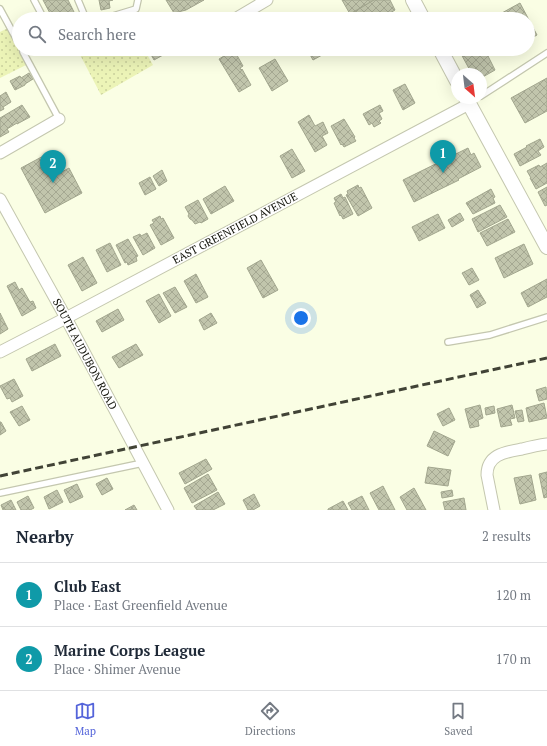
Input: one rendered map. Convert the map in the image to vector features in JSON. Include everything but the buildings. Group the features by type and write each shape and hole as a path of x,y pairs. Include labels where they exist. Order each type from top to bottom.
{"street":[{"path":"247,12 267,0"},
{"path":"413,0 419,12"},
{"path":"444,56 451,70"},
{"name":"EAST GREENFIELD AVENUE","path":"0,352 466,104"},
{"path":"475,104 547,247"},
{"path":"0,152 59,119"},
{"name":"SOUTH AUDUBON ROAD","path":"0,199 66,318 168,510"},
{"path":"494,510 487,472 493,459 505,452 547,444"}],"lane":[{"path":"34,0 40,12"},
{"path":"78,0 83,12"},
{"path":"126,12 136,9 138,0"},
{"path":"0,9 12,31"},
{"path":"487,91 547,53"},
{"path":"25,56 59,119"},
{"path":"448,342 490,335 547,317"},
{"path":"0,493 143,463"}],"green space":[{"path":"8,28 12,36 12,56 22,56 26,65 0,78 0,32"},
{"path":"81,56 148,56 153,65 101,95"}],"railway":[{"path":"0,476 547,358"}],"place":[{"name":"Club East","path":"443,173"},
{"name":"Marine Corps League","path":"53,183"}]}
